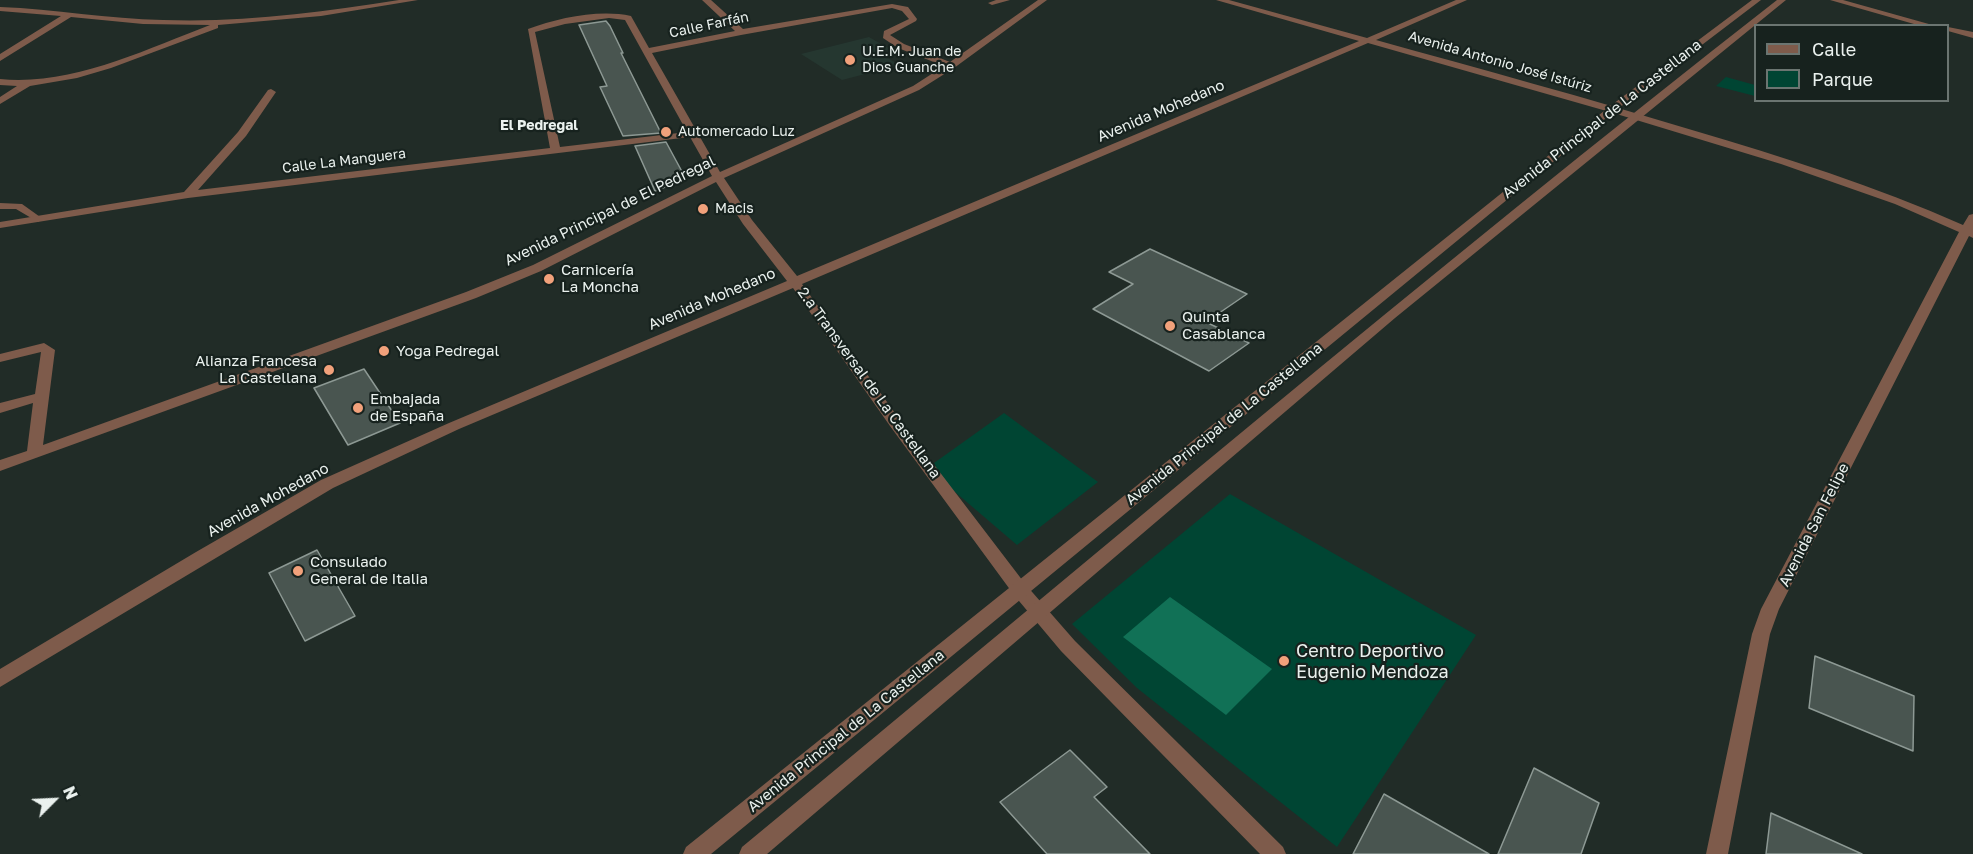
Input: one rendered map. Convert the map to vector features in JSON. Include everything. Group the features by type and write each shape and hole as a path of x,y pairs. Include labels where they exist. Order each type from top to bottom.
{"street":[{"path":"0,1 4,0"},
{"path":"0,9 161,22 227,21 361,8 414,0"},
{"path":"706,0 741,32"},
{"name":"Avenida Principal de El Pedregal","path":"0,466 471,295 537,268 718,177 904,94 951,66 1043,0"},
{"name":"Avenida Antonio José Istúriz","path":"1220,0 1634,115 1803,168 1971,227"},
{"name":"Avenida Mohedano","path":"0,679 202,556 327,484 454,426 1463,0"},
{"name":"Avenida Principal de La Castellana","path":"694,854 1612,109 1757,0"},
{"name":"Avenida Principal de La Castellana","path":"750,854 1039,610 1634,115 1782,0"},
{"path":"1834,0 1924,24"},
{"name":"Calle Farfán","path":"649,51 895,3 905,9 913,19 887,33 886,36 901,46 951,66"},
{"path":"0,58 70,14"},
{"name":"2.ª Transversal de La Castellana","path":"556,150 531,30 615,15 623,16 632,23 649,51 692,134 747,222 795,282 895,423 1020,590 1068,646 1144,725 1275,854"},
{"path":"0,101 26,85 117,64 227,21"},
{"path":"1949,29 1973,35"},
{"path":"0,82 26,85"},
{"path":"188,195 242,134 271,92"},
{"name":"Calle La Manguera","path":"0,225 188,195 692,134"},
{"name":"Avenida San Felipe","path":"1717,854 1761,634 1770,609 1971,227"},
{"path":"0,358 36,348 44,347 48,350 34,453"},
{"path":"0,408 40,397"}],"lane":[{"path":"992,3 1006,0"},
{"path":"0,206 18,206 38,219"}],"shaded area":[{"name":"U.E.M. Juan de Dios Guanche","path":"869,37 890,49 878,53 900,65 842,80 801,54"},
{"path":"1170,597 1272,669 1226,715 1123,637"}],"green space":[{"path":"1726,77 1754,85 1754,96 1716,86"},
{"path":"1004,413 1098,482 1017,545 927,468"},
{"name":"Centro Deportivo Eugenio Mendoza","path":"1230,494 1476,635 1337,847 1137,688 1072,624"}],"building":[{"path":"606,21 661,133 623,136 600,87 607,86 579,25"},
{"path":"666,142 686,179 655,191 635,146"},
{"name":"Quinta Casablanca","path":"1150,249 1247,294 1206,322 1249,343 1209,371 1093,309 1133,284 1109,272"},
{"name":"Embajada de España","path":"364,369 400,423 348,445 314,388"},
{"path":"317,550 355,616 305,641 269,573"},
{"path":"1815,656 1914,696 1913,751 1809,708"},
{"path":"1070,750 1107,787 1094,797 1150,854 1047,854 1000,802"},
{"path":"1534,768 1599,803 1581,854 1498,854"},
{"path":"1384,794 1489,854 1353,854"},
{"path":"1771,813 1862,854 1766,854"}],"place":[{"name":"U.E.M. Juan de Dios Guanche","path":"850,60"},
{"name":"Automercado Luz","path":"666,132"},
{"name":"Macis","path":"703,209"},
{"name":"Carnicería La Moncha","path":"549,279"},
{"name":"Quinta Casablanca","path":"1170,326"},
{"name":"Yoga Pedregal","path":"384,351"},
{"name":"Alianza Francesa La Castellana","path":"329,370"},
{"name":"Embajada de España","path":"358,408"},
{"name":"Consulado General de Italia","path":"298,571"},
{"name":"Centro Deportivo Eugenio Mendoza","path":"1284,661"}],"district":[{"name":"El Pedregal","path":"539,126"}]}
